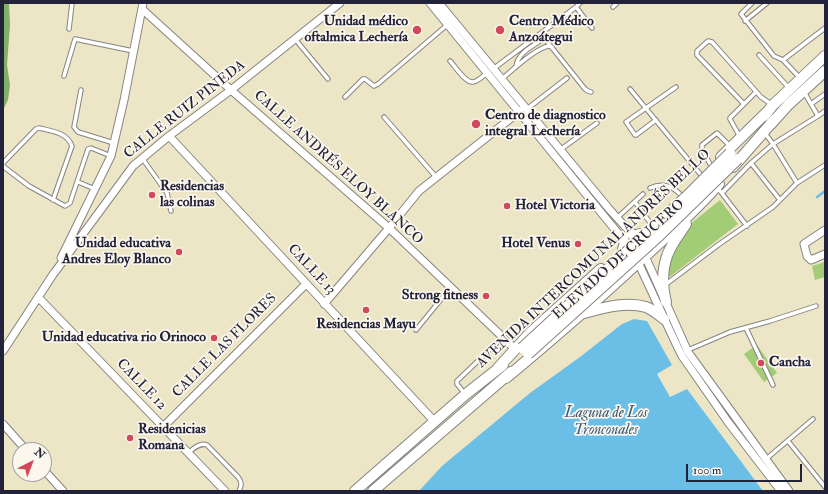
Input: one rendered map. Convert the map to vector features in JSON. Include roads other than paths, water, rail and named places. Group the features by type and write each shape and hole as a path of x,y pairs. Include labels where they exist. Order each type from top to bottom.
{"main road":[{"name":"AVENIDA INTERCOMUNAL ANDRÉS BELLO","path":"733,153 771,108 825,56"},
{"name":"AVENIDA INTERCOMUNAL ANDRÉS BELLO","path":"355,491 466,394 522,350 733,153 776,119 825,71"},
{"name":"ELEVADO DE CRUCERO","path":"522,350 553,311 630,240 651,224 712,166 733,153 740,138 771,108"},
{"name":"ELEVADO DE CRUCERO","path":"506,378 582,314 699,206 719,190 764,132 776,119"},
{"path":"666,302 663,287 667,255 699,206"},
{"path":"582,314 607,307 630,305 647,308 664,319"},
{"name":"AVENIDA INTERCOMUNAL ANDRÉS BELLO","path":"373,491 506,378 522,350"}],"street":[{"name":"CALLE RUIZ PINEDA","path":"52,276 133,166 169,136 231,90 340,3"},
{"path":"430,3 447,25 490,71 523,110 630,240"},
{"path":"439,3 490,71 502,80 523,110 560,150 617,218 666,302 687,351 782,491"},
{"path":"3,350 52,276 111,156 124,100 142,6"},
{"name":"CALLE ANDRÉS ELOY BLANCO","path":"142,6 231,90 389,228 503,337 522,350"},
{"path":"324,304 419,191 523,110"},
{"name":"CALLE 13","path":"169,136 435,422"},
{"path":"825,230 804,244 807,256 811,260 825,254"},
{"path":"642,259 664,319 682,356 728,422 789,491"},
{"name":"CALLE LAS FLORES","path":"163,427 306,284"},
{"name":"CALLE 12","path":"38,297 225,491"},
{"path":"3,424 19,442"},
{"path":"52,479 63,491"}],"lane":[{"path":"69,29 72,3"},
{"path":"450,61 466,80 469,82 476,81 580,3"},
{"path":"613,7 617,3"},
{"path":"752,3 741,13 746,21 774,56 783,60 801,78"},
{"path":"746,21 767,3"},
{"path":"576,7 592,28"},
{"path":"345,97 363,79 374,86 378,84 447,25"},
{"path":"783,60 825,28"},
{"path":"64,76 75,39 133,51"},
{"path":"295,39 328,79"},
{"path":"516,67 516,61 543,39 548,41 585,89 591,92"},
{"path":"744,104 697,55 697,52 708,41 712,42 771,108"},
{"path":"502,80 516,67 543,47 549,46 553,48"},
{"path":"759,55 790,89"},
{"path":"523,110 567,78"},
{"path":"656,120 635,135 627,124 627,121 676,87"},
{"path":"630,89 647,107 702,175"},
{"path":"81,90 74,127 75,129 78,132 114,143"},
{"path":"803,91 818,116"},
{"path":"740,138 730,119 731,116 756,92"},
{"path":"811,104 825,94"},
{"path":"747,226 719,190 773,144 825,111"},
{"path":"384,117 436,177"},
{"path":"560,150 597,123"},
{"path":"53,200 72,146 67,137 63,134 38,128 3,164 4,167 29,186 53,200 65,206 70,203 88,149 91,148 111,156"},
{"path":"764,132 797,183"},
{"path":"712,166 702,149 702,145 718,133 733,153"},
{"path":"142,158 167,193 171,211"},
{"path":"751,163 780,200"},
{"path":"663,287 718,245 773,207 797,183 825,165"},
{"path":"78,182 95,189"},
{"path":"650,188 670,186 681,195"},
{"path":"617,218 643,194"},
{"path":"635,202 651,224"},
{"path":"416,330 451,287"},
{"path":"687,351 715,337 816,306"},
{"path":"746,328 773,385"},
{"path":"466,394 457,384 457,381 503,337"},
{"path":"763,462 813,419"},
{"path":"788,441 825,487"},
{"path":"188,453 199,445 207,445 242,482 239,491"}],"water":[{"name":"Laguna de Los Tronconales","path":"634,319 647,321 672,365 657,374 670,397 687,389 763,491 419,491 442,466 530,393 580,357 622,324"}],"waterway":[{"path":"817,197 825,191"}],"place":[{"name":"Unidad médico oftalmica Lechería","path":"417,30"},
{"name":"Centro Médico Anzoátegui","path":"500,30"},
{"name":"Centro de diagnostico integral Lechería","path":"476,124"},
{"name":"Residencias las colinas","path":"152,195"},
{"name":"Hotel Victoria","path":"507,206"},
{"name":"Hotel Venus","path":"578,244"},
{"name":"Unidad educativa Andres Eloy Blanco","path":"179,252"},
{"name":"Strong fitness","path":"486,296"},
{"name":"Residencias Mayu","path":"366,310"},
{"name":"Unidad educativa rio Orinoco","path":"214,338"},
{"name":"Cancha","path":"761,363"},
{"name":"Residenicias Romana","path":"130,438"}]}
